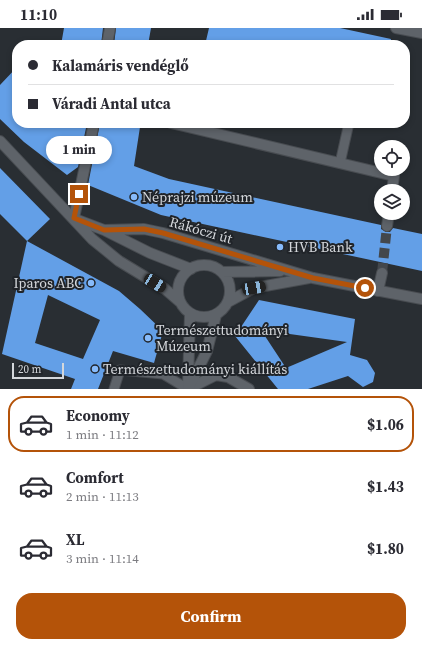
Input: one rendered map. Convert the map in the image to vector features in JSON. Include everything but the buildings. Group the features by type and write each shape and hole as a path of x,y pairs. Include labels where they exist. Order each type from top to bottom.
{"street":[{"path":"108,40 110,28"},
{"path":"396,28 422,33"},
{"path":"74,218 93,128"},
{"path":"192,128 394,176 393,184"},
{"name":"Rákóczi út","path":"0,142 74,218 92,239 119,260 165,289 180,302"},
{"name":"Rákóczi út","path":"74,218 104,230 150,253 191,269"},
{"path":"387,226 388,220"},
{"name":"Rákóczi út","path":"104,230 144,229 163,233 313,278 422,299"},
{"path":"207,265 222,272 230,285 231,291 228,302 216,315 203,317 190,314 180,302 178,291 180,283 183,276 191,269 207,265"},
{"name":"Rákóczi út","path":"222,272 288,271"},
{"path":"378,291 382,273"},
{"name":"Rákóczi út","path":"228,302 254,288 313,278"},
{"path":"190,314 188,389 207,351 216,315"},
{"path":"188,389 216,375 228,377 249,389"}],"lane":[{"path":"340,163 348,128"},
{"path":"114,389 120,370 163,374 188,389"}],"tunnel":[{"path":"382,273 387,226"}],"place":[{"name":"Néprajzi múzeum","path":"134,197"},
{"name":"HVB Bank","path":"280,247"},
{"name":"Iparos ABC","path":"91,283"},
{"name":"Természettudományi Múzeum","path":"148,338"},
{"name":"Természettudományi kiállítás","path":"95,369"}],"route":[{"path":"79,194 74,218 104,230 144,229 163,233 313,278 365,288"}]}
